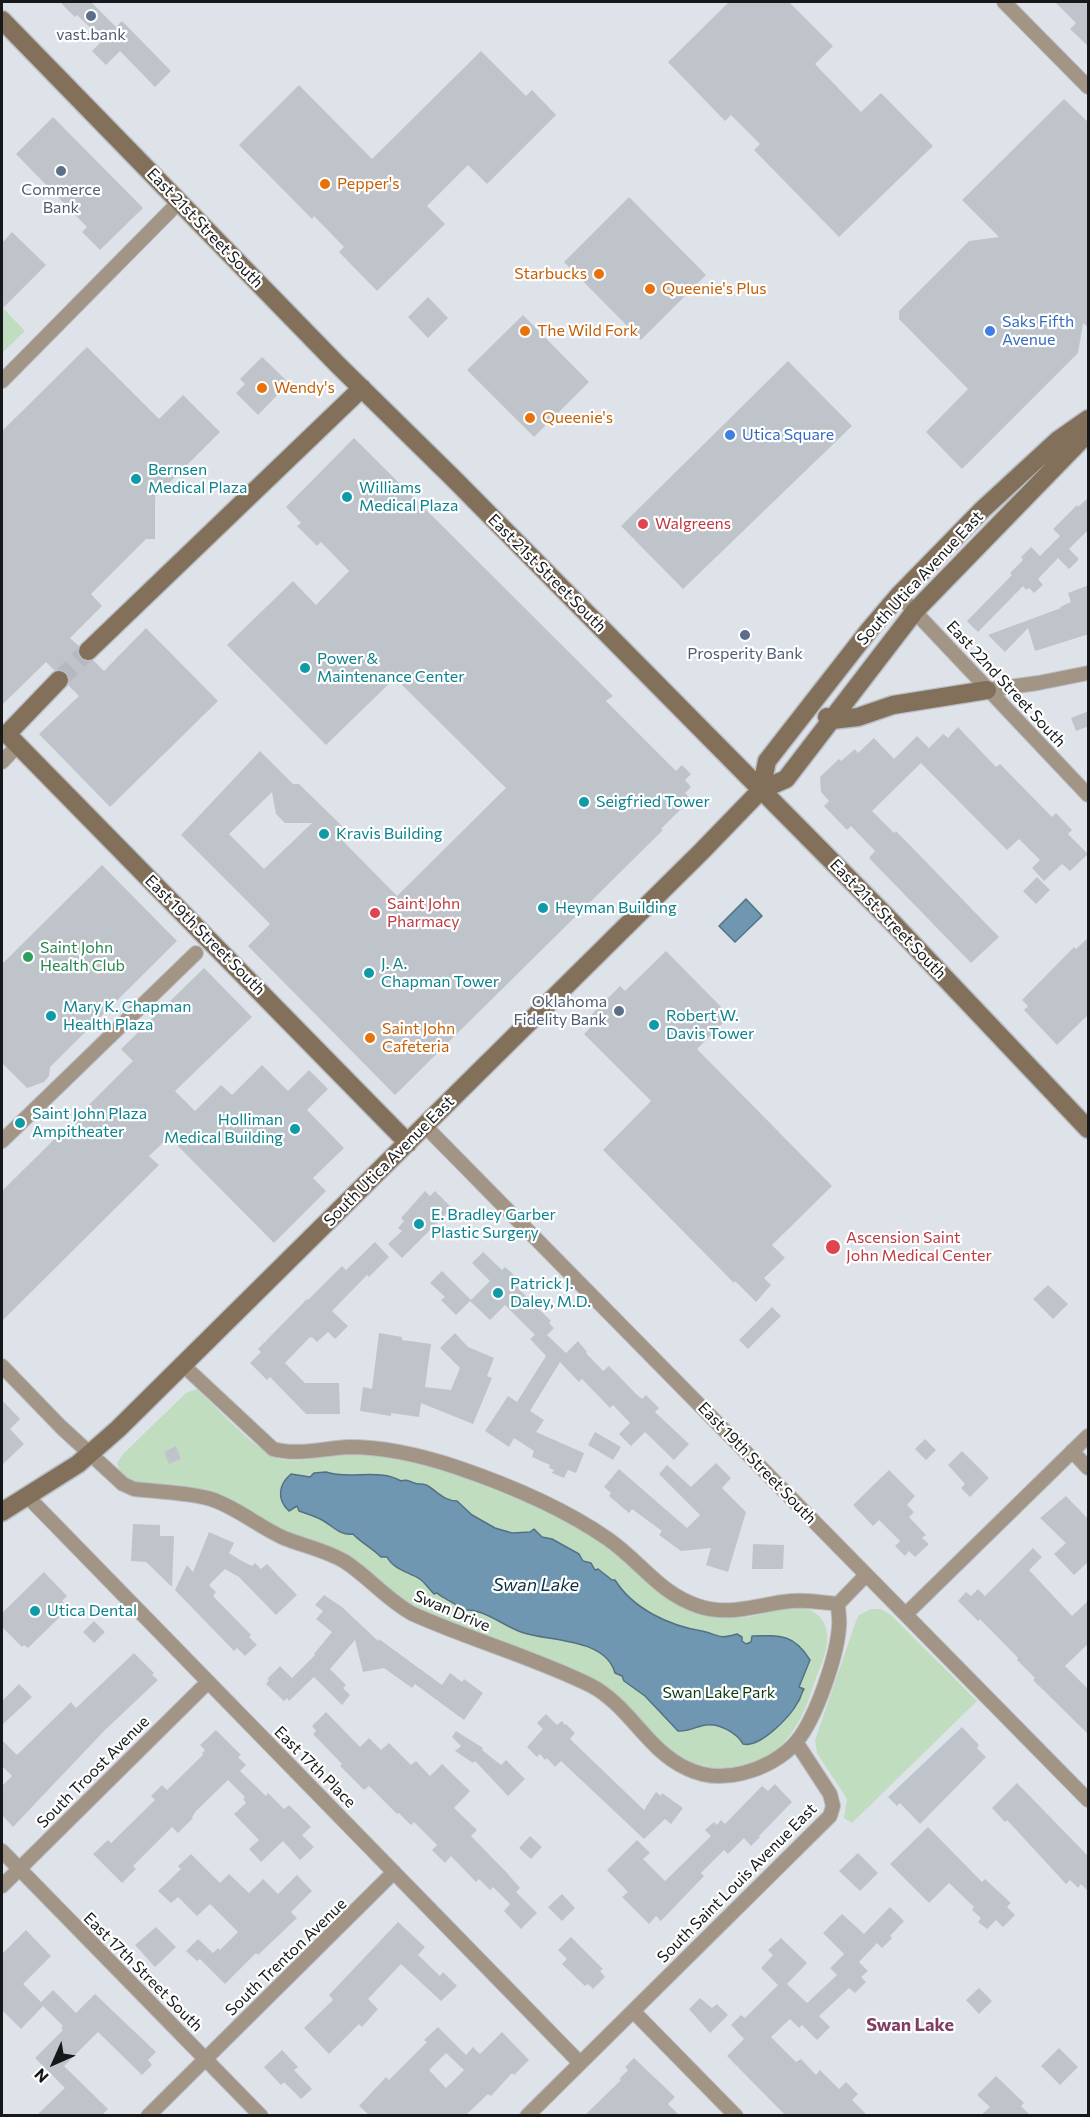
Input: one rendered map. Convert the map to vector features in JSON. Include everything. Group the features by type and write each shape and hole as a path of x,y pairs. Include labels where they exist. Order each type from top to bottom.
{"main road":[{"name":"East 21st Street South","path":"2,20 362,388 891,921 1089,1129"},
{"path":"88,651 362,388"},
{"name":"South Utica Avenue East","path":"761,790 767,761 899,595 982,510 1058,440 1089,419"},
{"name":"South Utica Avenue East","path":"2,1512 90,1455 408,1143 761,790 786,779 915,611 1089,433"},
{"path":"9,736 59,680"},
{"path":"811,705 832,720 858,717 893,705 987,690"},
{"name":"East 19th Street South","path":"9,736 408,1143"}],"street":[{"path":"1004,2 1089,87"},
{"path":"2,381 179,202"},
{"name":"East 22nd Street South","path":"899,595 1089,795"},
{"path":"987,690 1089,673"},
{"path":"2,762 9,736"},
{"path":"2,1141 196,953"},
{"name":"East 19th Street South","path":"425,1126 1089,1800"},
{"path":"183,1365 273,1449 285,1453 350,1447 381,1449 419,1456 457,1467 553,1506 583,1523 628,1554 650,1578 666,1591 701,1607 726,1611 747,1610 784,1602 808,1600 838,1604"},
{"path":"2,1366 90,1455"},
{"path":"906,1614 1089,1436"},
{"path":"1072,1451 1089,1468"},
{"name":"Swan Drive","path":"90,1455 123,1484 134,1489 196,1497 224,1504 275,1534 327,1553 344,1562 363,1574 399,1607 413,1614 554,1669 593,1687 611,1700 669,1759 686,1769 701,1774 735,1775 767,1764 796,1742"},
{"name":"East 17th Place","path":"26,1495 580,2063"},
{"path":"796,1742 809,1724 832,1660 839,1627 838,1604 866,1575"},
{"name":"South Troost Avenue","path":"2,1886 208,1682"},
{"name":"South Saint Louis Avenue East","path":"527,2115 830,1816 834,1806 830,1794 796,1742"},
{"name":"East 17th Street South","path":"2,1851 261,2115"},
{"name":"South Trenton Avenue","path":"148,2115 394,1872"},
{"path":"633,2011 736,2115"}],"green space":[{"path":"2,307 25,331 2,353"},
{"name":"Swan Lake Park","path":"197,1389 247,1437 277,1458 302,1460 358,1454 403,1459 437,1467 540,1508 599,1540 668,1599 696,1612 734,1618 794,1608 813,1611 825,1624 826,1649 808,1702 798,1722 777,1749 747,1766 714,1768 697,1764 665,1747 592,1679 575,1670 413,1607 342,1552 278,1528 224,1496 195,1488 140,1483 127,1478 120,1471 117,1463 123,1454 186,1393"},
{"name":"Swan Lake Park","path":"871,1609 881,1609 891,1615 977,1701 852,1823 844,1818 847,1799 817,1753 815,1740 856,1621 859,1615"}],"water":[{"path":"746,899 762,916 735,942 719,926"},
{"name":"Swan Lake","path":"314,1473 344,1475 384,1475 401,1481 406,1480 425,1485 445,1498 457,1501 472,1515 495,1528 512,1533 530,1532 534,1529 542,1537 552,1539 579,1554 583,1561 591,1563 595,1570 598,1569 615,1580 642,1608 677,1625 722,1637 737,1634 746,1644 751,1642 752,1636 786,1638 798,1645 810,1660 799,1687 804,1689 800,1699 774,1730 750,1744 743,1744 722,1727 711,1725 678,1731 645,1696 624,1681 622,1676 615,1673 609,1661 600,1653 574,1643 521,1632 477,1611 462,1610 437,1593 434,1594 420,1579 398,1568 387,1557 381,1557 353,1534 340,1532 319,1519 299,1511 297,1506 289,1511 281,1497 282,1487 287,1478 291,1474 310,1477"}],"building":[{"path":"60,2 91,2 116,27 122,21 171,71 155,87 120,51 106,65 92,51 103,40"},
{"path":"729,2 789,2 833,46 815,64 861,112 881,93 933,146 839,237 754,150 760,144 731,115 725,121 668,62"},
{"path":"1055,2 1089,2 1089,47 1070,29 1076,23"},
{"path":"481,51 526,96 532,90 556,115 487,184 468,165 427,206 445,224 377,291 339,252 344,247 314,216 312,219 239,145 299,85 372,159"},
{"path":"1064,99 1089,123 1089,328 1083,323 1078,353 962,469 926,432 968,389 899,319 899,311 969,241 999,237 962,200"},
{"path":"53,117 143,208 100,250 82,232 87,227 16,154"},
{"path":"629,197 706,275 641,340 564,262"},
{"path":"12,232 46,265 2,309 2,243"},
{"path":"428,297 448,318 428,338 408,317"},
{"path":"523,315 589,382 534,437 467,370"},
{"path":"87,347 159,419 183,395 220,432 155,497 155,539 146,539 91,594 102,606 70,638 79,646 77,653 80,659 85,662 93,660 104,671 146,628 218,701 110,807 39,734 79,696 68,685 70,677 66,672 61,669 54,670 46,662 2,705 2,431"},
{"name":"Wendy's","path":"262,357 289,383 258,415 236,393 245,384 240,379"},
{"path":"788,361 852,426 683,589 621,526"},
{"path":"354,438 613,696 606,701 676,771 682,765 691,774 685,780 691,787 685,793 691,799 661,829 663,830 395,1095 248,946 270,924 181,835 260,751 293,784 299,784 349,833 342,840 397,896 506,788 395,678 326,745 227,645 293,581 316,605 349,571 321,542 317,546 297,526 301,523 286,507","holes":["272,792 276,814 285,823 312,823 264,869 229,834"]},
{"path":"1089,497 1089,529 1069,549 1079,559 1069,569 1058,558 1038,579 1043,585 1034,593 1023,586 978,632 967,621 1012,575 1010,573 1023,560 1021,557 1031,547 1040,556 1060,536 1053,529 1077,505 1078,507"},
{"path":"1089,585 1089,634 1035,651 1028,628 1005,652 988,635 1061,608 1071,602 1068,593"},
{"path":"1089,711 1089,726 1076,731 1071,718"},
{"path":"958,727 996,767 1000,764 1052,817 1056,813 1072,830 1068,834 1088,854 1070,871 1062,864 1044,881 1032,868 1040,860 1019,839 1007,850 921,763 872,811 894,833 896,831 999,937 971,963 869,858 875,851 851,826 847,830 824,806 829,801 821,792 820,777 839,759 841,761 855,749 858,753 874,738 894,759 917,736 929,748 943,734 948,738"},
{"name":"Mary K. Chapman Health Plaza","path":"102,865 177,941 50,1067 49,1076 44,1082 27,1088 2,1063 2,964"},
{"path":"1037,877 1050,890 1036,904 1023,891"},
{"path":"1089,937 1089,1014 1057,1045 1024,1010 1028,1006 1022,1000 1074,947 1076,949"},
{"path":"666,951 730,1016 697,1049 832,1186 772,1245 785,1258 764,1278 771,1285 756,1302 735,1281 734,1283 603,1150 651,1101 584,1034 590,1028 584,1022 620,986 625,991"},
{"path":"204,968 252,1017 175,1091 195,1111 221,1085 232,1095 262,1065 288,1091 309,1070 328,1089 307,1110 344,1148 313,1178 326,1191 274,1243 169,1137 149,1156 159,1165 2,1321 2,1191 133,1061 121,1049"},
{"name":"E. Bradley Garber Plastic Surgery","path":"425,1191 430,1196 435,1191 452,1208 402,1258 388,1244 402,1231 398,1228 404,1221 401,1218"},
{"path":"375,1242 389,1257 369,1277 367,1275 332,1311 348,1326 335,1339 328,1332 317,1342 312,1337 309,1338 285,1363 305,1383 339,1383 340,1414 306,1414 270,1377 267,1380 250,1363 261,1352 258,1349 307,1299 342,1266 346,1270"},
{"path":"483,1252 502,1270 505,1267 525,1285 520,1290 551,1321 549,1323 554,1328 547,1335 566,1353 578,1341 603,1371 609,1366 636,1394 642,1399 646,1395 659,1408 655,1412 689,1444 674,1460 645,1432 631,1446 619,1434 630,1423 613,1405 610,1408 582,1379 579,1382 560,1362 530,1411 544,1420 536,1432 584,1453 576,1473 568,1470 564,1478 552,1473 554,1470 549,1468 550,1465 532,1457 534,1451 514,1438 509,1447 485,1431 508,1396 517,1402 546,1356 530,1339 535,1335 505,1305 490,1320 470,1301 490,1281 472,1263"},
{"path":"442,1271 471,1300 456,1315 441,1300 445,1297 430,1283"},
{"path":"1048,1285 1068,1304 1053,1319 1033,1299"},
{"path":"772,1307 781,1316 748,1349 739,1340"},
{"path":"379,1333 402,1337 402,1340 431,1344 425,1387 451,1390 460,1368 440,1348 455,1333 468,1347 494,1358 487,1376 492,1378 473,1424 421,1403 419,1417 391,1413 391,1416 360,1411 363,1387 372,1389"},
{"path":"2,1400 20,1419 10,1429 24,1444 2,1465"},
{"path":"595,1432 621,1447 613,1460 588,1445"},
{"path":"925,1439 936,1450 926,1460 915,1449"},
{"path":"176,1446 181,1459 169,1464 164,1452"},
{"path":"962,1451 989,1478 970,1497 961,1488 965,1484 948,1465"},
{"path":"716,1463 731,1478 722,1488 746,1512 728,1572 706,1565 711,1548 681,1551 659,1535 662,1531 632,1509 629,1513 609,1496 611,1493 604,1487 619,1469 687,1528 700,1515 659,1474 667,1465 691,1487"},
{"path":"889,1470 915,1496 907,1505 914,1512 909,1517 926,1535 922,1538 929,1544 915,1557 909,1551 905,1556 895,1546 900,1541 879,1520 873,1526 853,1505"},
{"path":"1066,1496 1089,1520 1089,1561 1074,1575 1054,1554 1066,1543 1040,1518"},
{"path":"133,1524 160,1525 160,1536 174,1536 172,1587 146,1562 131,1561"},
{"path":"209,1532 234,1543 229,1553 240,1560 252,1566 255,1563 261,1569 267,1564 297,1595 276,1615 239,1577 225,1569 209,1585 216,1592 213,1596 251,1635 249,1637 257,1645 245,1656 237,1648 234,1651 175,1590 187,1565 193,1572"},
{"path":"753,1544 784,1545 783,1569 752,1569"},
{"path":"1033,1548 1042,1557 1029,1570 1072,1616 1089,1600 1089,1643 1065,1666 1089,1690 1089,1735 1033,1680 1035,1678 1017,1660 1018,1658 980,1619 978,1621 958,1601 966,1592 971,1596 978,1589 985,1596"},
{"name":"Utica Dental","path":"44,1572 67,1596 62,1601 69,1608 28,1648 24,1645 22,1647 2,1627 2,1613"},
{"path":"324,1595 342,1607 378,1641 379,1639 442,1685 450,1673 462,1682 464,1679 483,1693 464,1720 415,1684 412,1688 384,1668 363,1672 355,1640 330,1669 346,1685 343,1688 350,1695 342,1705 314,1677 289,1701 287,1698 284,1701 266,1684 269,1680 267,1679 280,1666 292,1678 315,1655 332,1632 316,1619 323,1611 315,1605"},
{"path":"94,1621 105,1632 94,1643 83,1632"},
{"path":"134,1653 158,1680 104,1731 13,1827 2,1815 2,1786 12,1776 2,1766 2,1740 17,1755 71,1702 76,1708"},
{"path":"19,1684 32,1697 2,1725 2,1701"},
{"path":"326,1712 360,1747 369,1738 381,1750 389,1743 411,1765 416,1761 430,1776 442,1764 470,1791 454,1808 477,1830 471,1836 520,1888 516,1892 537,1913 521,1929 504,1911 510,1904 493,1887 490,1890 479,1879 476,1882 451,1856 445,1863 432,1850 437,1845 414,1822 411,1825 399,1813 397,1814 369,1786 364,1790 340,1766 342,1764 313,1734 316,1731 312,1726"},
{"path":"546,1714 557,1725 562,1721 566,1724 575,1733 570,1739 644,1810 656,1792 661,1796 662,1793 683,1808 671,1824 665,1819 644,1839 561,1761 555,1767 540,1754 537,1757 527,1747 543,1729 537,1723"},
{"path":"962,1727 979,1745 977,1748 986,1757 920,1824 900,1803 897,1806 888,1797"},
{"path":"216,1730 241,1755 238,1757 246,1765 240,1771 266,1796 268,1793 284,1809 289,1805 311,1827 302,1835 314,1847 300,1860 283,1841 261,1862 249,1849 259,1840 234,1814 246,1803 243,1799 245,1797 228,1780 196,1811 193,1818 178,1833 172,1827 133,1866 136,1869 122,1883 93,1854 108,1840 111,1843 155,1800 151,1796 162,1785 167,1790 203,1755 205,1750 200,1745"},
{"path":"456,1731 483,1748 482,1750 501,1765 506,1760 525,1779 508,1796 475,1761 473,1763 455,1751 461,1746 452,1737"},
{"path":"1017,1783 1089,1857 1089,1892 1081,1884 1078,1888 1070,1880 1066,1884 1007,1820 1005,1822 992,1808"},
{"path":"775,1784 792,1802 751,1846 744,1838 728,1854 724,1850 701,1873 704,1876 661,1921 656,1916 649,1924 622,1897 628,1892 607,1870 637,1840 650,1853 643,1859 665,1881 711,1836 705,1830 714,1822 717,1825 721,1820 725,1824 762,1786 768,1791"},
{"path":"928,1827 982,1882 985,1879 1011,1903 1007,1907 1015,1915 1003,1927 996,1920 987,1929 978,1922 981,1918 972,1910 974,1907 949,1883 929,1903 890,1864"},
{"path":"530,1836 542,1847 531,1859 519,1848"},
{"path":"858,1853 878,1873 860,1891 839,1871"},
{"path":"191,1854 220,1883 229,1874 249,1893 263,1879 278,1894 297,1875 312,1891 291,1912 297,1918 258,1955 256,1953 225,1984 200,1959 197,1961 186,1951 198,1939 213,1953 218,1948 220,1950 238,1932 210,1904 197,1916 178,1897 171,1903 158,1891 181,1869 178,1866"},
{"path":"562,1894 575,1908 562,1921 548,1907"},
{"path":"890,1907 904,1921 882,1948 877,1943 859,1962 868,1971 861,1977 866,1982 855,1993 849,1988 819,2016 830,2027 817,2040 802,2025 799,2028 790,2019 771,2037 796,2062 801,2059 816,2075 820,2070 839,2089 846,2082 858,2094 852,2100 867,2115 785,2115 727,2056 744,2039 731,2025 741,2015 745,2018 778,1985 761,1968 773,1955 768,1950 781,1938 807,1963 787,1984 807,2003 837,1975 830,1968 844,1954 823,1933 842,1914 864,1934"},
{"path":"398,1922 425,1947 418,1955 440,1976 443,1972 457,1986 441,2001 401,1964 368,1999 378,2009 362,2027 359,2024 329,2054 304,2028 333,2000 329,1995"},
{"path":"156,1927 176,1947 155,1967 135,1945"},
{"path":"26,1930 51,1956 23,1984 41,2002 53,1990 76,2013 95,1994 156,2052 148,2060 152,2065 142,2075 98,2032 64,2066 108,2109 102,2115 37,2115 65,2088 35,2058 63,2030 61,2028 63,2026 43,2006 21,2029 2,2010 2,1954"},
{"path":"571,1937 603,1969 600,1971 605,1977 593,1989 588,1984 585,1986 562,1964 567,1959 558,1950"},
{"path":"979,1988 992,2001 979,2014 966,2000"},
{"path":"700,1998 712,2008 717,2004 728,2015 710,2033 689,2009"},
{"path":"438,2027 466,2055 473,2047 480,2054 502,2032 529,2060 514,2075 512,2073 491,2096 488,2094 466,2115 369,2115 359,2106 386,2077 389,2080 427,2042 424,2040","holes":["446,2053 464,2070 446,2088 429,2070"]},
{"path":"1059,2048 1078,2067 1060,2085 1041,2066"},
{"path":"282,2050 298,2067 294,2070 312,2089 301,2099 284,2082 281,2085 264,2067"},
{"path":"634,2058 675,2097 668,2104 679,2115 585,2115 621,2080 619,2079 628,2070 625,2067"},
{"path":"996,2076 1024,2103 1021,2106 1030,2115 981,2115 990,2107 977,2095"}],"tunnel":[{"path":"59,680 88,651"}],"place":[{"name":"vast.bank","path":"91,16"},
{"name":"Commerce Bank","path":"61,171"},
{"name":"Pepper's","path":"325,184"},
{"name":"Starbucks","path":"599,274"},
{"name":"Queenie's Plus","path":"650,289"},
{"name":"The Wild Fork","path":"525,331"},
{"name":"Saks Fifth Avenue","path":"990,331"},
{"name":"Wendy's","path":"262,388"},
{"name":"Queenie's","path":"530,418"},
{"name":"Utica Square","path":"730,435"},
{"name":"Bernsen Medical Plaza","path":"136,479"},
{"name":"Williams Medical Plaza","path":"347,497"},
{"name":"Walgreens","path":"643,524"},
{"name":"Prosperity Bank","path":"745,635"},
{"name":"Power & Maintenance Center","path":"305,668"},
{"name":"Seigfried Tower","path":"584,802"},
{"name":"Kravis Building","path":"324,834"},
{"name":"Heyman Building","path":"543,908"},
{"name":"Saint John Pharmacy","path":"375,913"},
{"name":"Saint John Health Club","path":"28,957"},
{"name":"J. A. Chapman Tower","path":"369,973"},
{"name":"Oklahoma Fidelity Bank","path":"619,1011"},
{"name":"Mary K. Chapman Health Plaza","path":"51,1016"},
{"name":"Robert W. Davis Tower","path":"654,1025"},
{"name":"Saint John Cafeteria","path":"370,1038"},
{"name":"Saint John Plaza Ampitheater","path":"20,1123"},
{"name":"Holliman Medical Building","path":"295,1129"},
{"name":"E. Bradley Garber Plastic Surgery","path":"419,1224"},
{"name":"Ascension Saint John Medical Center","path":"833,1247"},
{"name":"Patrick J. Daley, M.D.","path":"498,1293"},
{"name":"Utica Dental","path":"35,1611"}],"district":[{"name":"Swan Lake","path":"910,2025"}]}
